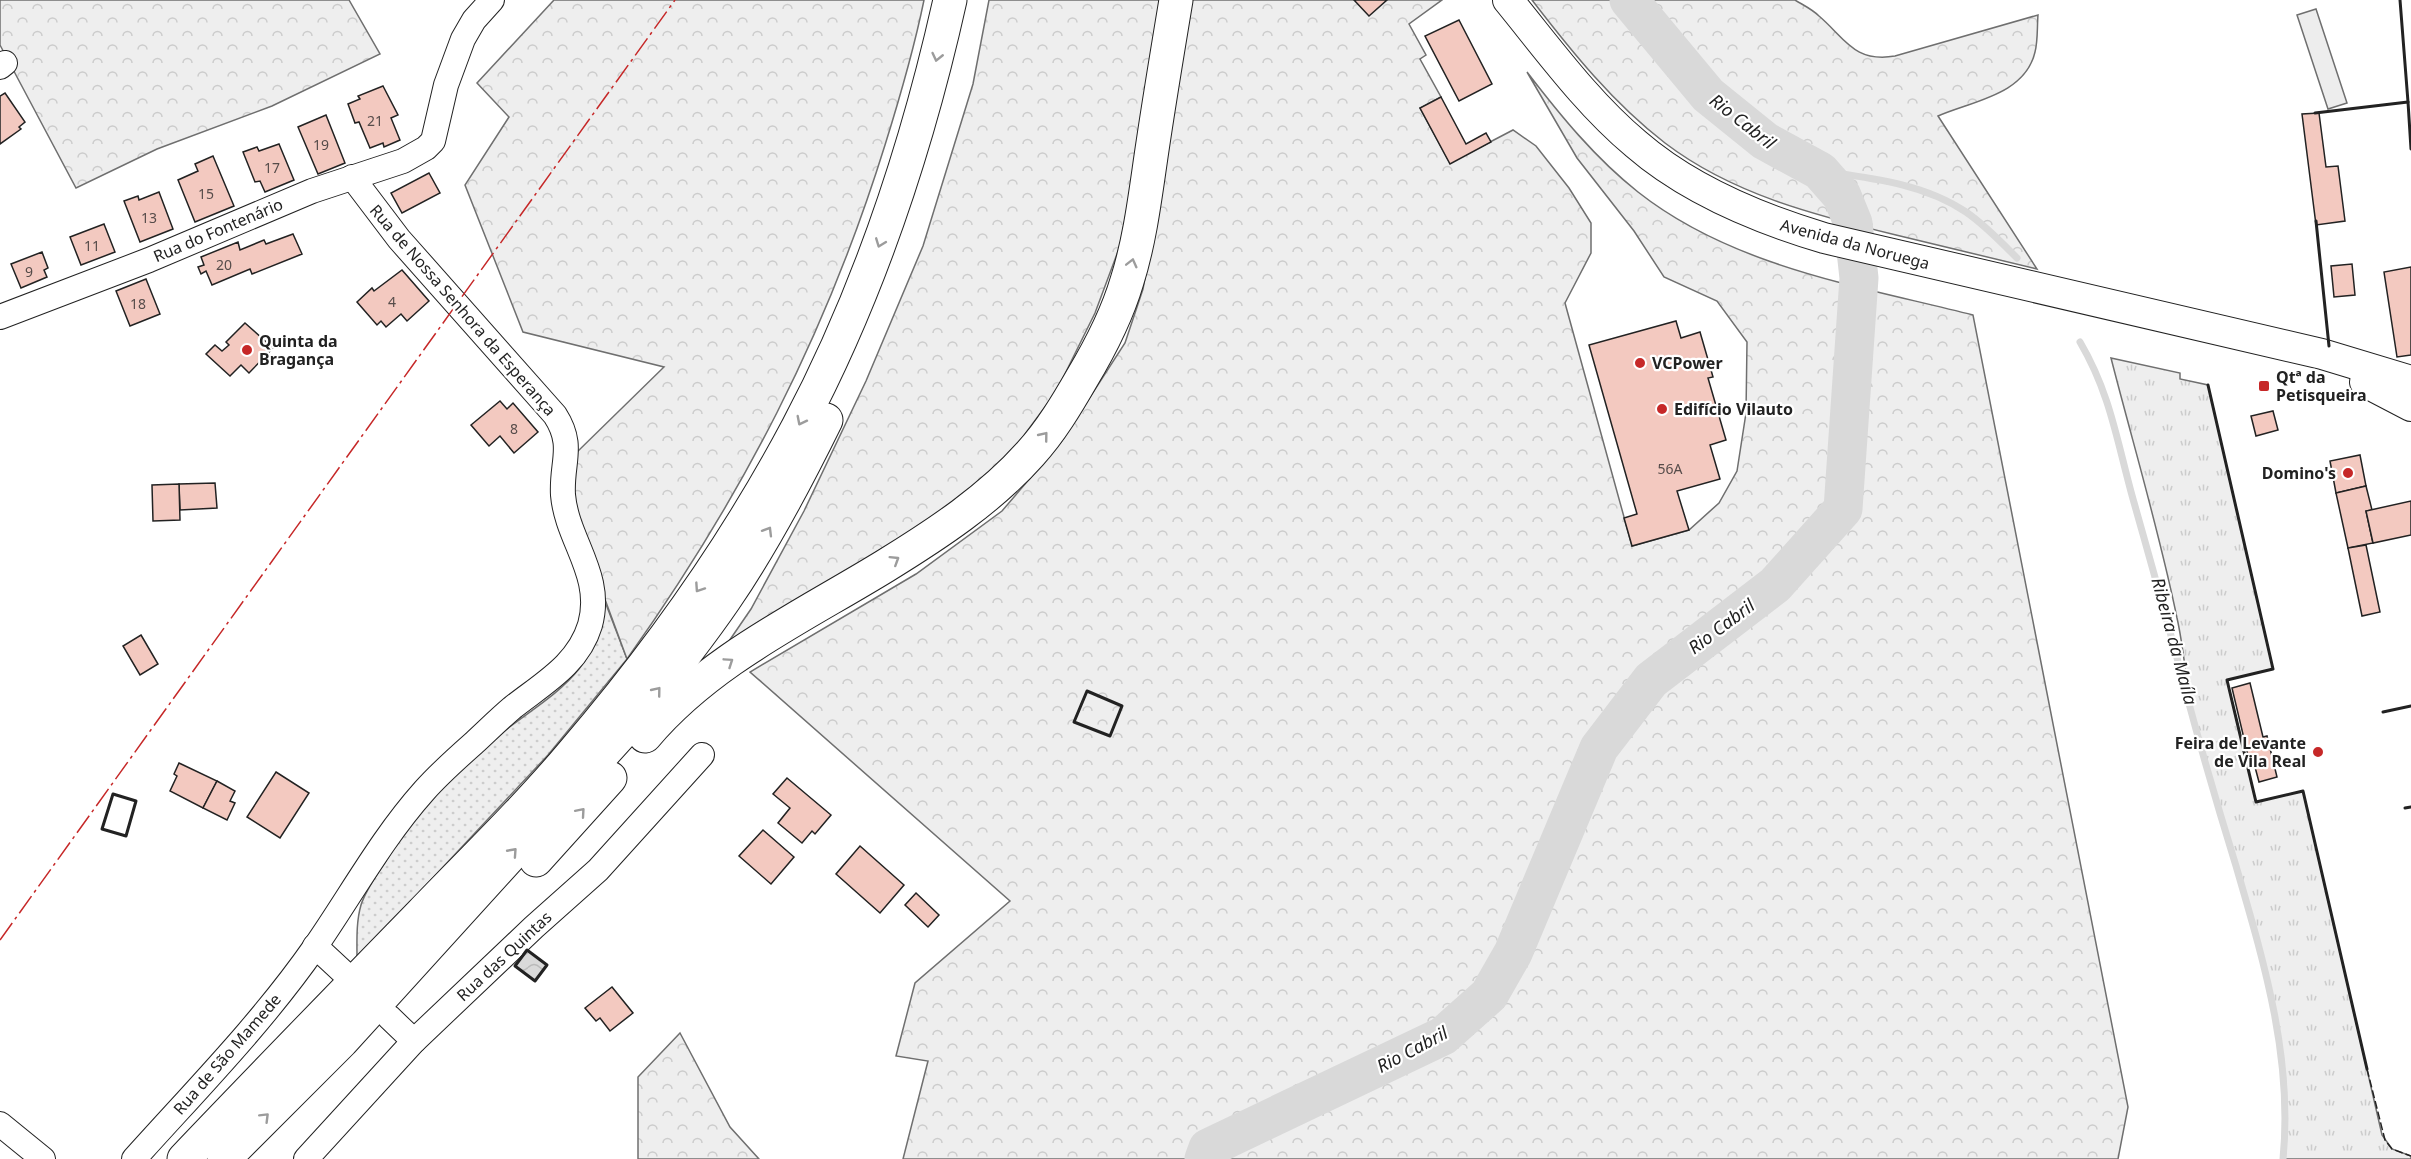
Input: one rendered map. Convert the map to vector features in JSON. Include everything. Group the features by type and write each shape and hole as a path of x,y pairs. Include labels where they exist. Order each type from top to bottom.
{"highway":[{"path":"184,1159 501,831 571,755 654,651 740,527 799,425 867,277 918,132 950,0"},
{"path":"224,1159 342,1041 628,726 704,629 760,544 830,413 860,349 890,276 927,176 952,88 972,0"},
{"path":"342,1041 431,967 460,939 577,817 653,727 703,679 796,618 900,557 974,506 1030,455 1052,427 1095,357 1127,282 1144,204 1176,0"}],"main road":[{"name":"Avenida da Noruega","path":"1508,0 1595,105 1636,145 1680,177 1740,208 1782,225 1824,238 2322,354 2411,381"},
{"name":"Avenida da Noruega","path":"2279,345 2358,378 2411,406"}],"street":[{"name":"Rua do Fontenário","path":"0,317 149,260 312,191 403,161 426,148 434,141 443,95 458,49 474,20 492,0"},
{"name":"Rua de Nossa Senhora da Esperança","path":"315,946 424,791 509,710 559,673 573,657 586,633 593,607 589,571 572,529 564,498 567,449 562,425 555,414 399,239 352,177"},
{"name":"Rua das Quintas","path":"306,1159 414,1041 534,927 598,870 702,755"},
{"path":"315,946 343,972"},
{"name":"Rua de São Mamede","path":"134,1159 272,1004 315,946"},
{"path":"389,1017 414,1041"},
{"path":"0,1124 43,1159"}],"green space":[{"path":"0,0 349,0 380,54 272,106 157,149 76,188 0,45"},
{"path":"554,0 924,0 901,91 862,215 808,348 744,475 708,537 627,659 572,510 576,453 664,367 523,332 465,185 509,117 477,83"},
{"path":"989,0 1166,0 1120,246 1095,313 1056,392 1011,453 932,523 727,644 751,609 804,511 866,381 923,246 973,84"},
{"path":"1191,0 1442,0 1409,24 1426,55 1420,59 1441,97 1420,108 1450,163 1513,130 1536,146 1569,188 1591,223 1591,253 1565,303 1632,546 1689,530 1719,503 1737,471 1746,413 1747,342 1717,301 1664,277 1634,231 1577,158 1527,72 1565,120 1607,165 1638,192 1675,218 1714,239 1798,271 1973,315 2128,1107 2118,1159 903,1159 928,1061 896,1056 915,983 1010,901 750,672 916,574 1002,511 1061,442 1125,343 1143,289"},
{"path":"1532,0 1795,0 1828,24 1851,47 1869,56 1881,57 1895,56 2038,15 2035,52 2020,78 1996,94 1938,116 2037,269 1805,211 1775,201 1718,176 1665,143 1628,111 1578,58"},
{"path":"2111,358 2180,373 2180,379 2208,385 2273,669 2227,680 2256,802 2303,791 2382,1135 2392,1149 2411,1156 2411,1159 2283,1159 2285,1103 2280,1048 2270,993 2257,939 2195,725 2170,585"},
{"path":"604,599 627,659 548,755 357,959 359,911 363,899 405,830 426,803 460,768 547,700 579,668 592,649 600,627"},
{"path":"680,1033 730,1127 759,1159 638,1159 638,1077"}],"shaded area":[{"path":"2316,9 2347,103 2328,109 2297,15"}],"water":[{"path":"527,950 547,965 535,981 515,966"}],"building":[{"path":"1354,0 1387,0 1369,16"},
{"path":"1459,20 1492,84 1459,101 1425,36"},
{"path":"383,86 398,115 391,118 400,140 384,147 383,143 370,148 359,122 355,123 348,104 360,99 358,96"},
{"path":"5,93 25,122 19,127 21,129 0,144 0,96"},
{"path":"1441,97 1466,144 1486,133 1491,142 1450,164 1420,108"},
{"path":"2319,113 2326,167 2338,166 2345,221 2316,225 2302,114"},
{"path":"326,115 345,163 318,174 298,127"},
{"path":"279,144 294,180 265,192 260,181 255,182 243,152 257,147 259,151"},
{"path":"213,156 234,206 195,222 178,180 198,171 195,164"},
{"path":"429,173 440,193 402,213 391,193"},
{"path":"159,192 173,229 140,242 124,201 138,196 139,200"},
{"path":"104,224 115,252 81,265 70,237"},
{"path":"293,234 302,254 252,274 250,269 212,285 206,271 201,274 198,267 204,265 201,257 238,242 240,250 264,240 266,244"},
{"path":"42,252 48,268 44,270 47,277 21,288 11,264"},
{"path":"2352,264 2355,295 2334,297 2331,266"},
{"path":"2411,267 2411,355 2397,357 2384,272"},
{"path":"402,270 429,301 407,321 401,314 386,327 381,321 377,325 357,302 372,288 374,291"},
{"path":"146,279 160,314 130,326 116,291"},
{"name":"Edifício Vilauto","path":"1676,321 1681,338 1700,332 1713,377 1708,378 1726,440 1710,445 1720,479 1677,491 1689,530 1632,546 1624,518 1637,514 1589,345"},
{"name":"Quinta da Bragança","path":"245,323 273,348 249,373 241,365 230,376 206,354 215,345 222,351 229,345 226,342"},
{"path":"500,401 507,409 513,403 538,432 514,453 500,436 489,446 471,425"},
{"path":"2273,411 2278,430 2256,436 2251,416"},
{"path":"2360,455 2366,486 2336,493 2330,461"},
{"path":"215,483 217,508 180,510 179,484"},
{"path":"179,484 180,520 153,521 152,485"},
{"path":"2366,486 2372,510 2366,511 2373,543 2348,548 2336,493"},
{"path":"2411,501 2411,535 2373,543 2366,511"},
{"path":"2366,545 2380,612 2362,616 2348,548"},
{"path":"141,635 158,664 140,675 123,646"},
{"path":"2250,683 2263,737 2267,736 2277,777 2259,782 2255,767 2251,768 2232,688"},
{"path":"179,763 217,781 203,808 170,791 177,776 174,774"},
{"path":"276,772 309,793 280,838 247,817"},
{"path":"787,778 831,815 815,834 812,831 802,843 778,823 790,808 773,794"},
{"path":"217,781 235,791 230,801 235,803 227,820 203,808"},
{"path":"763,830 794,857 771,884 739,856"},
{"path":"860,846 904,885 880,913 836,874"},
{"path":"916,893 939,915 928,927 905,905"},
{"path":"612,987 633,1013 610,1031 600,1018 596,1021 585,1008"}],"waterway":[{"name":"Rio Cabril","path":"1204,1159 1208,1148 1443,1036 1489,995 1513,953 1599,748 1651,680 1775,585 1843,509 1859,278 1853,223 1842,196 1820,171 1765,141 1708,95 1629,0"},
{"name":"Ribeira da Maíla","path":"1820,171 1896,183 1932,194 1973,217 2017,258"},
{"name":"Ribeira da Maíla","path":"2080,342 2099,381 2112,419 2199,742 2266,974 2280,1047 2284,1084 2283,1159"}],"fence":[{"path":"2367,1069 2385,1140 2392,1149 2411,1156"}],"wall":[{"path":"2400,0 2408,102"},
{"path":"2315,113 2408,102 2411,149"},
{"path":"2316,221 2329,346"},
{"path":"2208,385 2273,669 2227,680 2256,802 2303,791 2367,1069"},
{"path":"1087,691 1122,706 1110,736 1074,722 1087,691"},
{"path":"2383,712 2411,706"},
{"path":"113,794 136,801 126,836 102,829 113,794"},
{"path":"2405,808 2411,807"},
{"path":"527,950 547,965 535,981 515,966 527,950"}],"power":[{"path":"0,940 675,0"}],"place":[{"name":"Quinta da Bragança","path":"247,350"},
{"name":"VCPower","path":"1640,363"},
{"name":"Qtª da Petisqueira","path":"2264,386"},
{"name":"Edifício Vilauto","path":"1662,409"},
{"name":"Domino's","path":"2348,473"},
{"name":"Feira de Levante de Vila Real","path":"2318,752"}]}
